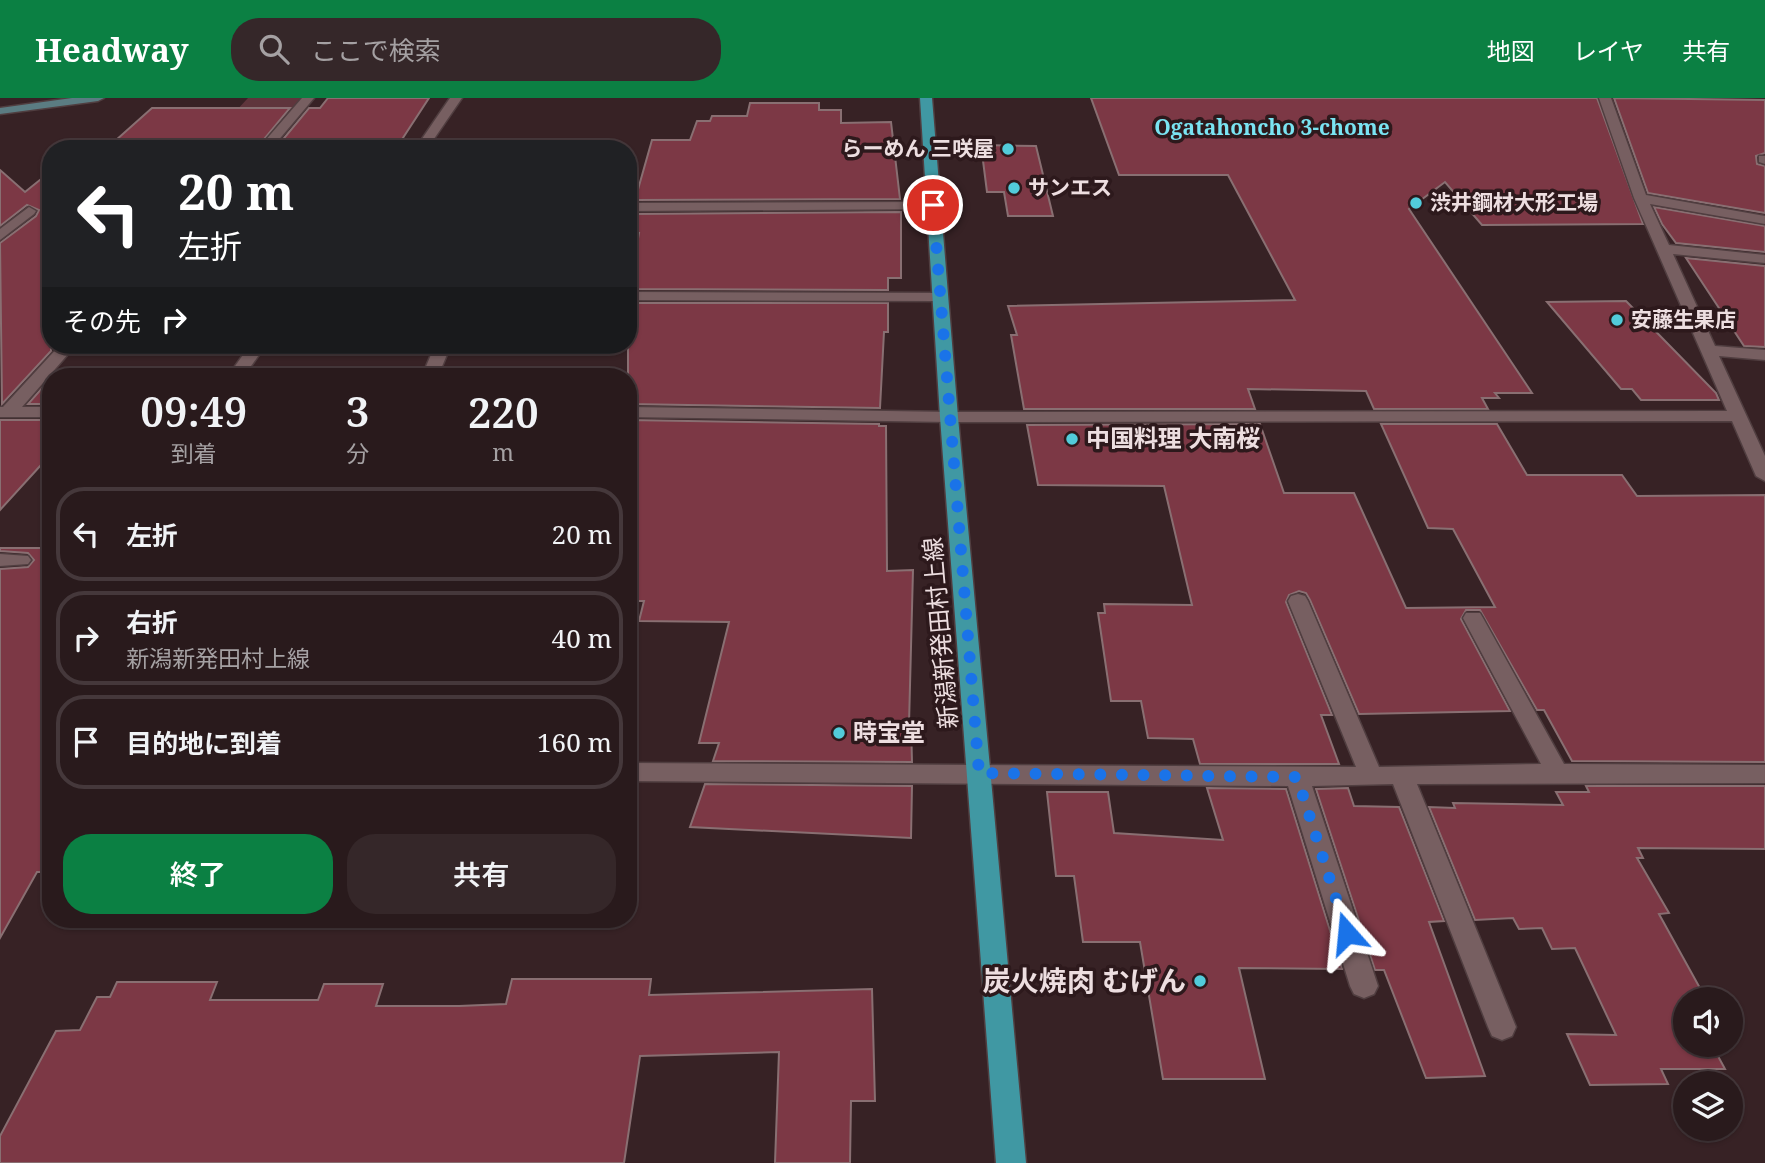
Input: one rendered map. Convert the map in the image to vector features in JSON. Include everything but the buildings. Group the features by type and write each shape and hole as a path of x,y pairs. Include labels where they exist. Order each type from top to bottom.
{"main road":[{"name":"新潟新発田村上線","path":"926,98 949,417 1011,1163"}],"street":[{"path":"0,111 98,98"},
{"path":"272,140 308,98"},
{"path":"427,140 456,98"},
{"path":"1605,98 1641,198 1765,476"},
{"path":"1641,198 1765,220"},
{"path":"637,207 933,205"},
{"path":"0,236 29,211"},
{"path":"1663,249 1765,259"},
{"path":"637,296 940,297"},
{"path":"1709,350 1765,355"},
{"path":"46,368 59,354"},
{"path":"4,412 42,372"},
{"path":"4,412 42,412"},
{"path":"637,412 949,417 1738,416"},
{"path":"0,560 20,560"},
{"path":"1298,601 1371,775"},
{"path":"1473,618 1557,773"},
{"path":"637,772 1297,777 1557,773 1765,774"},
{"path":"1401,775 1502,1027"},
{"path":"1297,777 1364,986"}],"shaded area":[{"path":"248,98 307,98 296,110 235,112"}],"place":[{"name":"らーめん 三咲屋","path":"1008,149"},
{"name":"サンエス","path":"1014,188"},
{"name":"渋井鋼材大形工場","path":"1416,203"},
{"name":"安藤生果店","path":"1617,320"},
{"name":"中国料理 大南桜","path":"1072,439"},
{"name":"時宝堂","path":"839,733"},
{"name":"炭火焼肉 むげん","path":"1200,981"}],"district":[{"name":"Ogatahoncho 3-chome","path":"1272,128"}],"route":[{"path":"933,205 979,773 1297,777 1347,933"}]}
